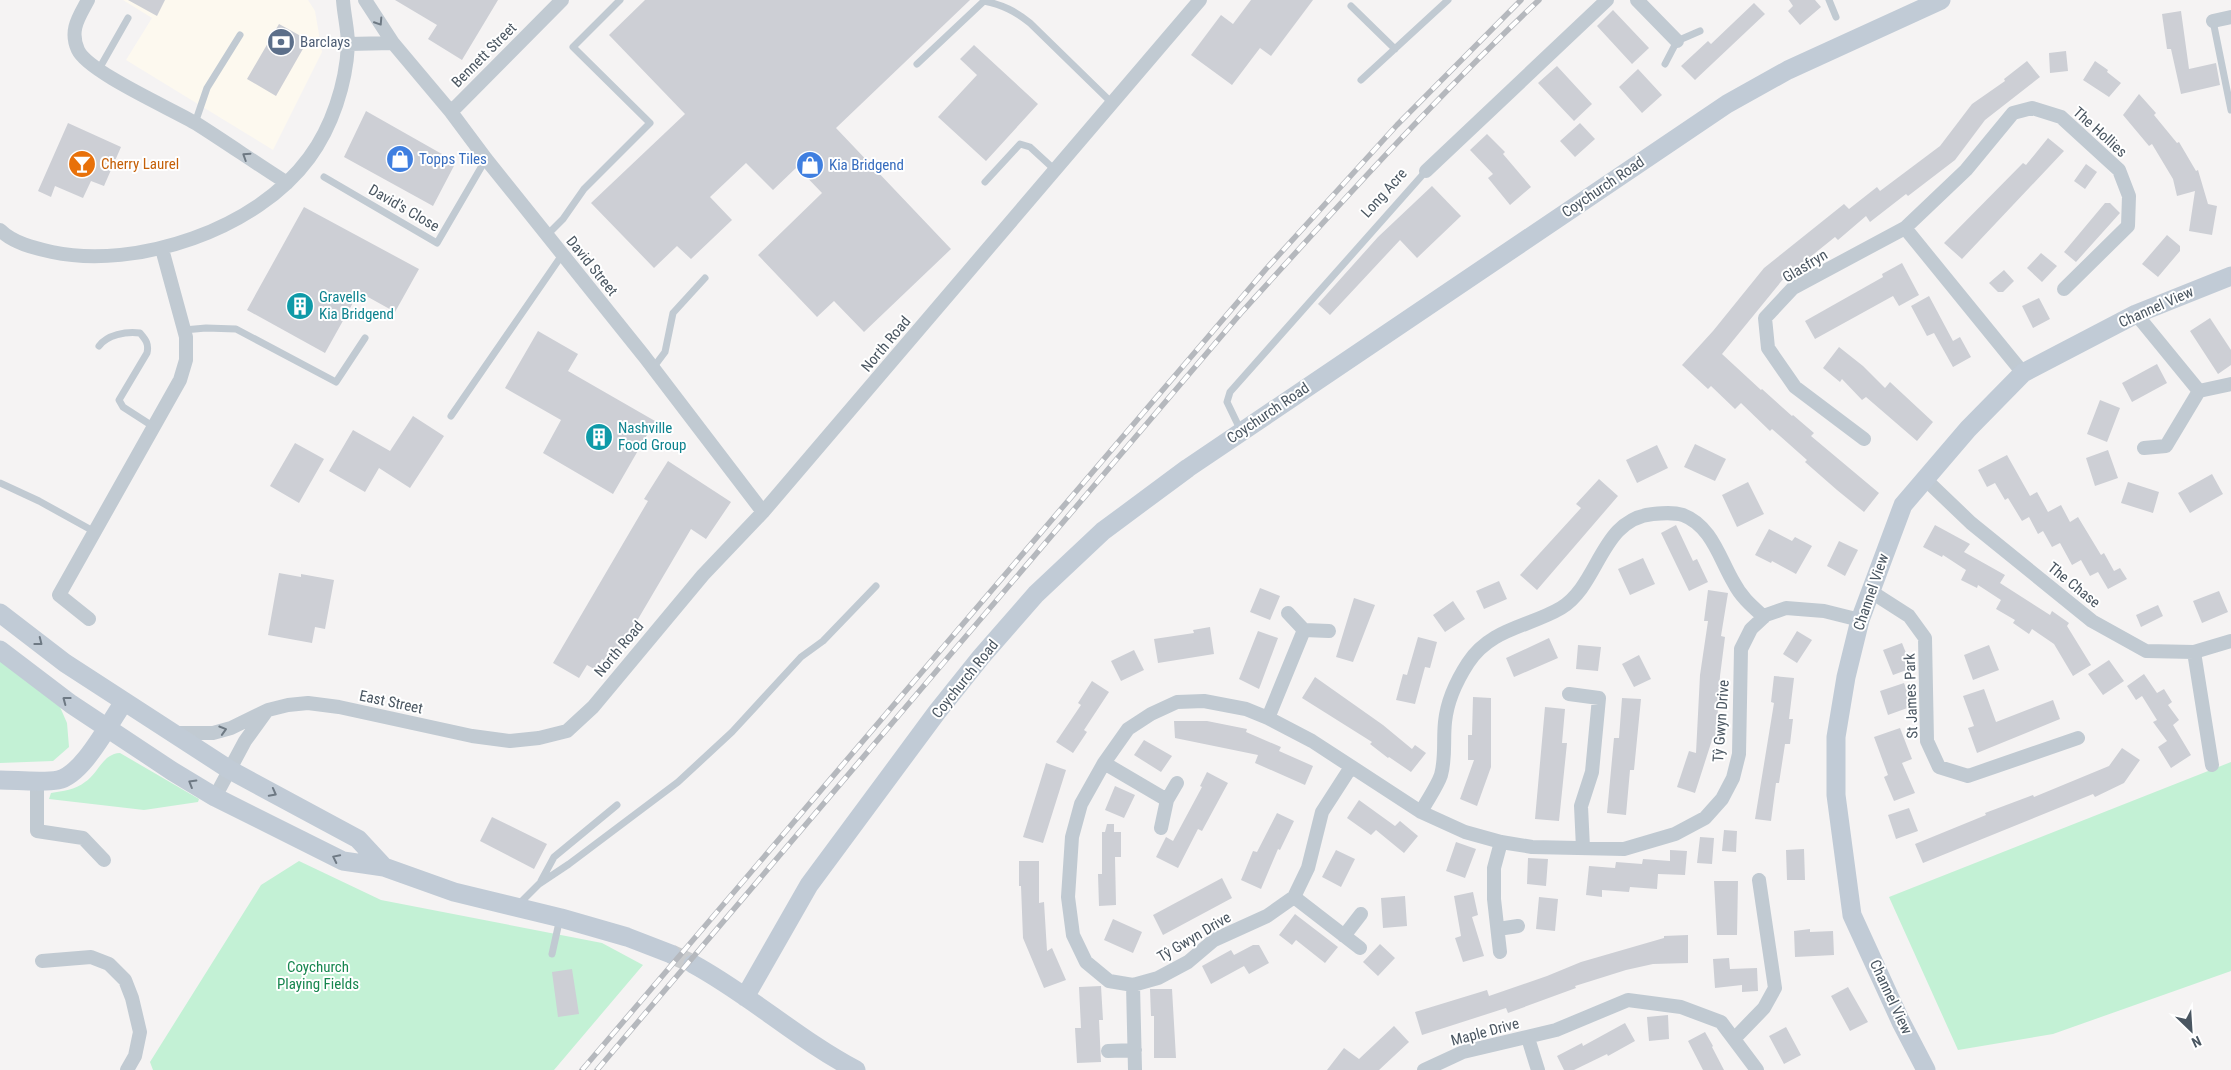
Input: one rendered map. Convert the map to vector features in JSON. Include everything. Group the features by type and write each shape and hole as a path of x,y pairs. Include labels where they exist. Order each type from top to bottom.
{"main road":[{"name":"Coychurch Road","path":"745,997 809,885 937,712 1036,594 1103,531 1188,468 1242,431 1727,104 1788,70 1941,0"},
{"name":"Channel View","path":"1926,1070 1852,914 1836,795 1836,737 1846,676 1860,620 1903,505 1924,478 2023,373 2136,314 2231,276"},
{"path":"0,612 65,663 230,770 358,839 384,867"},
{"path":"0,650 71,704 215,797 344,861 384,867 454,892 517,906 627,937 671,954"},
{"path":"0,780 58,780 73,774 86,760 124,702"},
{"path":"693,964 724,981 834,1058 856,1070"}],"street":[{"path":"88,0 77,20 74,30 74,38 78,50 84,59 124,85 195,123 287,183"},
{"path":"2,234 36,248 69,256 117,256 162,249 203,234 249,212 287,183 309,158 328,127 343,81 348,44 343,0"},
{"name":"David Street","path":"365,0 393,43 451,112 486,159 653,368 763,512"},
{"name":"Bennett Street","path":"451,112 562,0"},
{"name":"North Road","path":"593,707 703,575 763,512 1200,0"},
{"name":"Long Acre","path":"1426,171 1607,0"},
{"path":"1636,0 1677,41"},
{"path":"2213,20 2231,17"},
{"path":"348,44 393,43"},
{"name":"The Hollies","path":"1905,228 1966,170 2013,113 2032,108 2061,117 2119,170 2129,196 2128,226 2064,289"},
{"path":"1905,228 2023,373"},
{"name":"Glasfryn","path":"1864,439 1795,387 1768,348 1765,318 1793,288 1905,228"},
{"path":"89,619 59,595 180,380 186,360 184,330 162,249"},
{"path":"2136,314 2199,391"},
{"path":"2144,448 2166,446 2199,391 2231,384"},
{"name":"The Chase","path":"1924,478 1971,523 2092,621 2146,651 2194,652 2231,641"},
{"path":"1421,812 1440,777 1445,756 1444,723 1448,702 1468,662 1484,645 1506,630 1562,608 1581,590 1610,538 1626,524 1644,514 1666,512 1684,515 1702,528 1719,550 1734,584 1747,602 1764,617"},
{"name":"St James Park","path":"1870,591 1909,616 1925,638 1927,741 1939,767 1968,776 2078,738"},
{"name":"Tŷ Gwyn Drive","path":"1351,767 1322,812 1308,868 1294,897 1267,916 1214,940 1188,962 1158,978 1133,985 1109,981 1086,962 1073,935 1068,897 1072,837 1081,804 1104,764 1128,729 1151,714 1177,702 1204,701 1246,709 1268,718 1312,741 1421,812 1465,832 1501,842 1532,847 1624,849 1675,834 1705,818 1722,799 1732,778 1738,754 1741,649 1751,629 1764,617 1786,608 1824,611 1860,620"},
{"path":"1288,613 1304,630 1329,630"},
{"path":"1268,718 1304,630"},
{"path":"2194,652 2212,765"},
{"path":"1569,694 1599,698 1592,772 1582,806 1583,848"},
{"name":"East Street","path":"175,733 213,733 231,728 268,710 308,703 339,707 472,736 510,742 539,738 567,731 593,707"},
{"path":"215,797 245,741 268,710"},
{"path":"1104,764 1167,800"},
{"path":"37,780 37,831 83,838 104,860"},
{"path":"1161,828 1167,800 1177,783"},
{"path":"1500,952 1494,899 1494,868 1501,842"},
{"path":"1735,1038 1764,1008 1775,988 1758,880"},
{"path":"1294,897 1360,948"},
{"path":"1344,936 1361,914"},
{"path":"1498,929 1518,926"},
{"path":"42,961 90,956 109,964 125,980 132,998 140,1032 134,1056 126,1070"},
{"path":"1133,985 1135,1070"},
{"name":"Maple Drive","path":"1424,1070 1463,1052 1556,1030 1628,1000 1681,1007 1722,1022 1757,1070"},
{"path":"1528,1038 1538,1070"},
{"path":"1108,1051 1135,1050"}],"lane":[{"path":"547,235 563,219 584,189 650,123 573,47 620,0"},
{"path":"1361,80 1448,0"},
{"path":"1829,0 1836,17"},
{"path":"917,64 984,1 1002,5 1018,13 1112,104"},
{"path":"1351,6 1395,49"},
{"path":"99,69 128,18"},
{"path":"2213,20 2231,110"},
{"path":"1665,64 1677,41 1700,31"},
{"path":"195,123 207,88 240,35"},
{"path":"985,182 1020,144 1030,146 1055,170"},
{"name":"David's Close","path":"324,177 437,243 486,159"},
{"name":"Long Acre","path":"1242,431 1227,402 1230,392 1426,171"},
{"path":"451,416 562,255"},
{"path":"653,368 665,352 673,312 705,278"},
{"path":"184,330 236,328 336,382 365,338"},
{"path":"99,346 102,341 113,336 133,332 140,333 145,339 148,353 119,400 123,408 154,427"},
{"path":"0,484 39,501 95,532"},
{"path":"517,906 539,884 569,864 678,782 732,732 801,657 823,641 876,586"},
{"path":"539,884 554,857 617,805"},
{"path":"552,954 560,918"}],"shaded area":[{"path":"123,0 308,0 315,11 322,52 273,150 126,60 152,18"}],"green space":[{"path":"0,652 60,707 67,723 69,747 53,761 0,763"},
{"path":"120,753 199,799 198,802 144,810 49,799 51,793 69,790 81,785 90,778 105,760 114,754"},
{"path":"2231,762 2231,971 2053,1034 1958,1050 1889,897"},
{"name":"Coychurch Playing Fields","path":"299,861 381,900 602,943 643,965 554,1070 153,1070 150,1062 261,885"}],"building":[{"path":"128,0 165,0 157,16"},
{"path":"395,0 498,0 462,60 428,39 437,25"},
{"name":"Kia Bridgend","path":"645,0 970,0 836,128 951,249 864,332 834,301 817,317 758,255 822,193 797,167 773,190 746,163 710,197 732,220 691,259 677,246 654,268 591,203 685,114 609,35"},
{"path":"1251,0 1313,0 1271,56 1260,48 1232,85 1191,55 1221,15 1233,24"},
{"path":"1789,0 1815,0 1821,7 1800,25 1788,11 1793,6"},
{"path":"1754,3 1765,14 1695,80 1681,66 1708,41 1711,44"},
{"path":"1613,10 1649,48 1632,64 1597,26"},
{"path":"2181,11 2189,69 2216,63 2220,85 2181,94 2171,49 2167,49 2162,14"},
{"path":"279,24 308,40 276,96 247,79"},
{"path":"974,45 1038,104 986,161 938,117 977,75 960,59"},
{"path":"2066,51 2068,71 2050,73 2049,53"},
{"path":"2027,61 2040,77 1985,120 1955,160 1870,222 1866,216 1838,240 1835,237 1784,278 1722,354 1761,390 1814,433 1811,436 1879,493 1864,512 1805,462 1807,460 1772,429 1770,431 1741,403 1735,409 1711,386 1708,389 1682,365 1713,331 1764,268 1844,204 1849,209 1877,187 1880,191 1940,146 1972,104 2005,81 2004,79"},
{"path":"2095,61 2108,70 2107,72 2121,83 2109,97 2083,80"},
{"path":"1557,66 1592,104 1574,121 1538,83"},
{"path":"1638,69 1662,95 1642,113 1619,87"},
{"path":"2139,94 2156,113 2154,115 2177,143 2179,142 2196,171 2198,170 2208,204 2217,206 2212,235 2189,231 2195,191 2177,196 2173,179 2152,144 2149,146 2123,115"},
{"name":"Topps Tiles","path":"366,111 456,162 433,206 344,157"},
{"name":"Cherry Laurel","path":"68,123 121,147 104,186 91,181 83,198 55,186 51,197 38,191"},
{"path":"1580,123 1595,139 1575,157 1560,141"},
{"path":"1487,134 1505,152 1503,154 1531,187 1510,205 1488,178 1493,174 1470,150"},
{"path":"2048,138 2064,151 1962,259 1944,243 2023,163 2026,165"},
{"path":"2086,164 2097,172 2085,189 2074,181"},
{"path":"1432,186 1461,216 1417,258 1400,240 1330,315 1318,304 1378,237"},
{"path":"2105,203 2110,203 2120,213 2076,262 2064,252"},
{"path":"304,207 419,269 395,312 359,292 325,353 247,310"},
{"path":"2167,235 2180,246 2180,251 2158,277 2142,264"},
{"path":"2041,253 2057,266 2042,282 2027,268"},
{"path":"1902,263 1919,295 1899,306 1893,296 1815,339 1805,321 1883,277 1882,274"},
{"path":"2004,270 2014,281 2003,292 1998,292 1989,283"},
{"path":"1929,296 1953,341 1960,337 1971,357 1953,367 1934,333 1927,336 1911,306"},
{"path":"2039,298 2050,319 2033,328 2022,306"},
{"path":"2210,318 2231,350 2231,365 2218,374 2190,331"},
{"name":"Nashville Food Group","path":"538,331 578,354 568,371 655,421 613,494 543,453 561,420 505,388"},
{"path":"1839,347 1863,366 1885,388 1890,382 1933,422 1917,441 1866,397 1862,400 1842,379 1840,382 1823,368"},
{"path":"2157,364 2167,383 2132,402 2122,383"},
{"path":"2100,400 2120,408 2107,442 2087,434"},
{"path":"413,416 444,436 410,488 379,468 365,492 329,471 353,430 390,451"},
{"path":"295,443 324,459 299,503 270,486"},
{"path":"1695,444 1726,459 1715,481 1684,467"},
{"path":"1657,445 1668,468 1637,483 1626,460"},
{"path":"2108,450 2118,478 2095,486 2086,458"},
{"path":"2007,455 2030,496 2037,492 2048,512 2061,505 2070,522 2078,517 2101,555 2104,553 2114,571 2120,568 2127,579 2108,589 2098,572 2090,576 2081,560 2072,565 2060,543 2052,547 2043,531 2038,534 2029,517 2022,521 2008,498 2005,500 1995,483 1987,487 1978,470"},
{"path":"668,461 731,502 706,539 691,529 611,665 602,659 596,670 587,665 579,678 553,663 648,501 644,499"},
{"path":"2212,474 2223,494 2190,513 2178,493"},
{"path":"1599,479 1618,496 1537,590 1520,575 1581,508 1576,504"},
{"path":"1748,482 1764,514 1737,527 1722,495"},
{"path":"2128,482 2159,492 2153,513 2121,503"},
{"path":"1676,525 1693,561 1697,559 1708,582 1689,591 1661,533"},
{"path":"1935,525 1970,544 1964,552 2005,575 2000,583 2050,615 2052,611 2069,623 2067,626 2091,665 2073,676 2054,644 2032,629 2029,634 2013,623 2015,620 1996,609 2001,600 1978,585 1977,588 1961,580 1966,570 1943,555 1942,557 1923,547"},
{"path":"1769,529 1792,541 1795,537 1812,546 1796,574 1772,561 1771,563 1755,555"},
{"path":"1839,541 1858,550 1845,576 1827,566"},
{"path":"1643,558 1655,584 1630,595 1618,569"},
{"path":"279,573 301,577 301,574 334,580 325,629 315,627 312,643 268,635"},
{"path":"1499,581 1507,599 1484,609 1476,591"},
{"path":"1260,588 1280,596 1270,620 1250,612"},
{"path":"1708,590 1728,593 1721,636 1725,637 1720,676 1716,741 1712,740 1695,793 1677,787 1689,751 1696,753 1700,675 1708,621 1704,621"},
{"path":"2219,591 2228,612 2202,623 2193,601"},
{"path":"1354,598 1375,605 1353,662 1336,657"},
{"path":"1453,601 1465,619 1445,632 1433,615"},
{"path":"2158,605 2163,616 2141,627 2136,615"},
{"path":"1210,627 1214,654 1158,663 1154,639 1194,633 1193,630"},
{"path":"1258,631 1278,638 1259,689 1239,679"},
{"path":"1797,631 1812,640 1797,663 1783,654"},
{"path":"1418,637 1437,642 1430,668 1425,667 1415,704 1396,700 1403,674 1407,675"},
{"path":"1549,638 1558,658 1514,677 1506,658"},
{"path":"1902,643 1912,668 1893,675 1883,650"},
{"path":"1578,645 1601,647 1598,671 1576,669"},
{"path":"1989,645 1999,670 1973,680 1964,655"},
{"path":"1134,650 1144,670 1121,681 1111,661"},
{"path":"1639,655 1651,679 1634,687 1622,664"},
{"path":"2109,660 2124,681 2103,695 2088,674"},
{"path":"2144,674 2157,693 2164,689 2172,702 2168,705 2179,720 2173,725 2191,755 2171,768 2158,747 2167,741 2153,722 2157,720 2142,696 2136,700 2127,686"},
{"path":"1774,676 1794,678 1789,719 1793,719 1790,744 1785,744 1779,783 1776,783 1771,821 1755,819 1774,703 1771,702"},
{"path":"1315,677 1383,725 1412,749 1415,745 1426,753 1411,772 1388,758 1370,744 1372,742 1302,698"},
{"path":"1092,681 1109,692 1084,730 1087,732 1073,753 1056,742 1081,705 1078,703"},
{"path":"1904,683 1913,706 1888,715 1880,691"},
{"path":"1984,689 1996,722 2053,700 2060,719 1977,753 1968,728 1974,726 1963,696"},
{"path":"1473,697 1491,698 1491,767 1477,806 1460,799 1474,760 1468,760 1468,735 1472,735"},
{"path":"1622,698 1641,699 1634,770 1630,770 1626,815 1607,813 1614,738 1619,738"},
{"path":"1545,707 1565,709 1562,743 1567,743 1559,821 1535,819"},
{"path":"1174,721 1207,721 1247,729 1246,732 1281,747 1279,751 1313,766 1305,785 1255,763 1258,755 1175,738"},
{"path":"1900,728 1912,759 1902,763 1915,793 1894,801 1884,777 1888,775 1874,737"},
{"path":"1144,740 1172,756 1161,772 1134,755"},
{"path":"2122,748 2140,760 2124,783 2095,797 2093,794 1923,863 1915,844 1986,815 1985,813 2033,795 2034,797 2109,766"},
{"path":"1046,763 1066,770 1043,843 1023,837"},
{"path":"1207,772 1228,783 1202,831 1198,829 1178,868 1156,857 1166,837 1173,841 1202,787 1200,786"},
{"path":"1115,786 1135,795 1124,818 1105,810"},
{"path":"1359,800 1395,826 1400,821 1418,836 1404,853 1376,830 1371,835 1347,818"},
{"path":"1909,808 1918,831 1896,839 1888,815"},
{"path":"1277,813 1294,821 1280,850 1278,849 1261,889 1241,880 1253,851 1257,852"},
{"path":"492,817 547,844 534,869 480,841"},
{"path":"1107,824 1114,824 1114,832 1121,832 1121,857 1115,857 1116,905 1099,906 1098,874 1102,874 1102,832 1105,832"},
{"path":"1724,830 1737,831 1736,852 1722,851"},
{"path":"1700,837 1714,838 1712,864 1697,863"},
{"path":"1456,842 1476,849 1465,878 1446,871"},
{"path":"1804,849 1805,880 1787,880 1786,850"},
{"path":"1336,850 1355,859 1341,887 1322,877"},
{"path":"1670,850 1687,851 1685,875 1658,874 1657,889 1630,887 1629,892 1602,890 1602,897 1586,895 1589,866 1615,868 1616,862 1642,864 1643,859 1670,861"},
{"path":"1528,858 1548,859 1546,886 1527,884"},
{"path":"1019,861 1039,861 1039,903 1044,902 1047,951 1052,948 1066,980 1044,988 1023,938"},
{"path":"1222,878 1232,898 1163,935 1153,915"},
{"path":"1714,881 1738,881 1737,935 1717,935"},
{"path":"1473,892 1478,915 1472,917 1484,956 1463,962 1455,938 1461,936 1454,896"},
{"path":"1405,896 1407,926 1383,928 1381,898"},
{"path":"1539,897 1558,899 1555,931 1536,929"},
{"path":"1295,914 1338,947 1325,963 1296,940 1292,945 1279,935"},
{"path":"1113,919 1142,932 1133,953 1104,940"},
{"path":"1810,929 1810,932 1833,931 1834,955 1795,957 1794,931"},
{"path":"1688,935 1688,963 1653,964 1626,970 1575,986 1576,988 1508,1013 1506,1008 1422,1035 1415,1012 1487,990 1489,996 1581,962 1664,938 1664,936"},
{"path":"1380,944 1395,958 1378,976 1363,962"},
{"path":"1253,945 1259,945 1269,963 1249,974 1244,966 1211,984 1202,966 1231,950 1234,955"},
{"path":"1729,958 1730,969 1757,968 1758,991 1742,992 1742,985 1715,988 1713,959"},
{"path":"572,969 579,1014 558,1017 552,972"},
{"path":"1101,986 1103,1020 1099,1020 1101,1062 1077,1063 1075,1028 1081,1028 1079,987"},
{"path":"1848,987 1868,1022 1850,1031 1831,996"},
{"path":"1150,989 1172,989 1176,1058 1154,1058 1154,1016 1151,1016"},
{"path":"1668,1015 1669,1039 1649,1041 1647,1017"},
{"path":"1625,1023 1635,1041 1608,1056 1607,1054 1574,1070 1564,1070 1557,1056 1582,1043 1583,1046"},
{"path":"1394,1026 1409,1042 1379,1070 1327,1070 1344,1048 1359,1059"},
{"path":"1786,1027 1801,1055 1784,1064 1769,1036"},
{"path":"1705,1032 1724,1070 1703,1070 1688,1041"}],"tunnel":[{"path":"671,954 693,964"}],"railway":[{"path":"582,1070 1266,269 1397,125 1521,0"},
{"path":"597,1070 1241,313 1424,114 1539,0"}],"place":[{"name":"Barclays","path":"281,42"},
{"name":"Topps Tiles","path":"400,159"},
{"name":"Cherry Laurel","path":"82,164"},
{"name":"Kia Bridgend","path":"810,165"},
{"name":"Gravells Kia Bridgend","path":"300,306"},
{"name":"Nashville Food Group","path":"599,437"}]}
